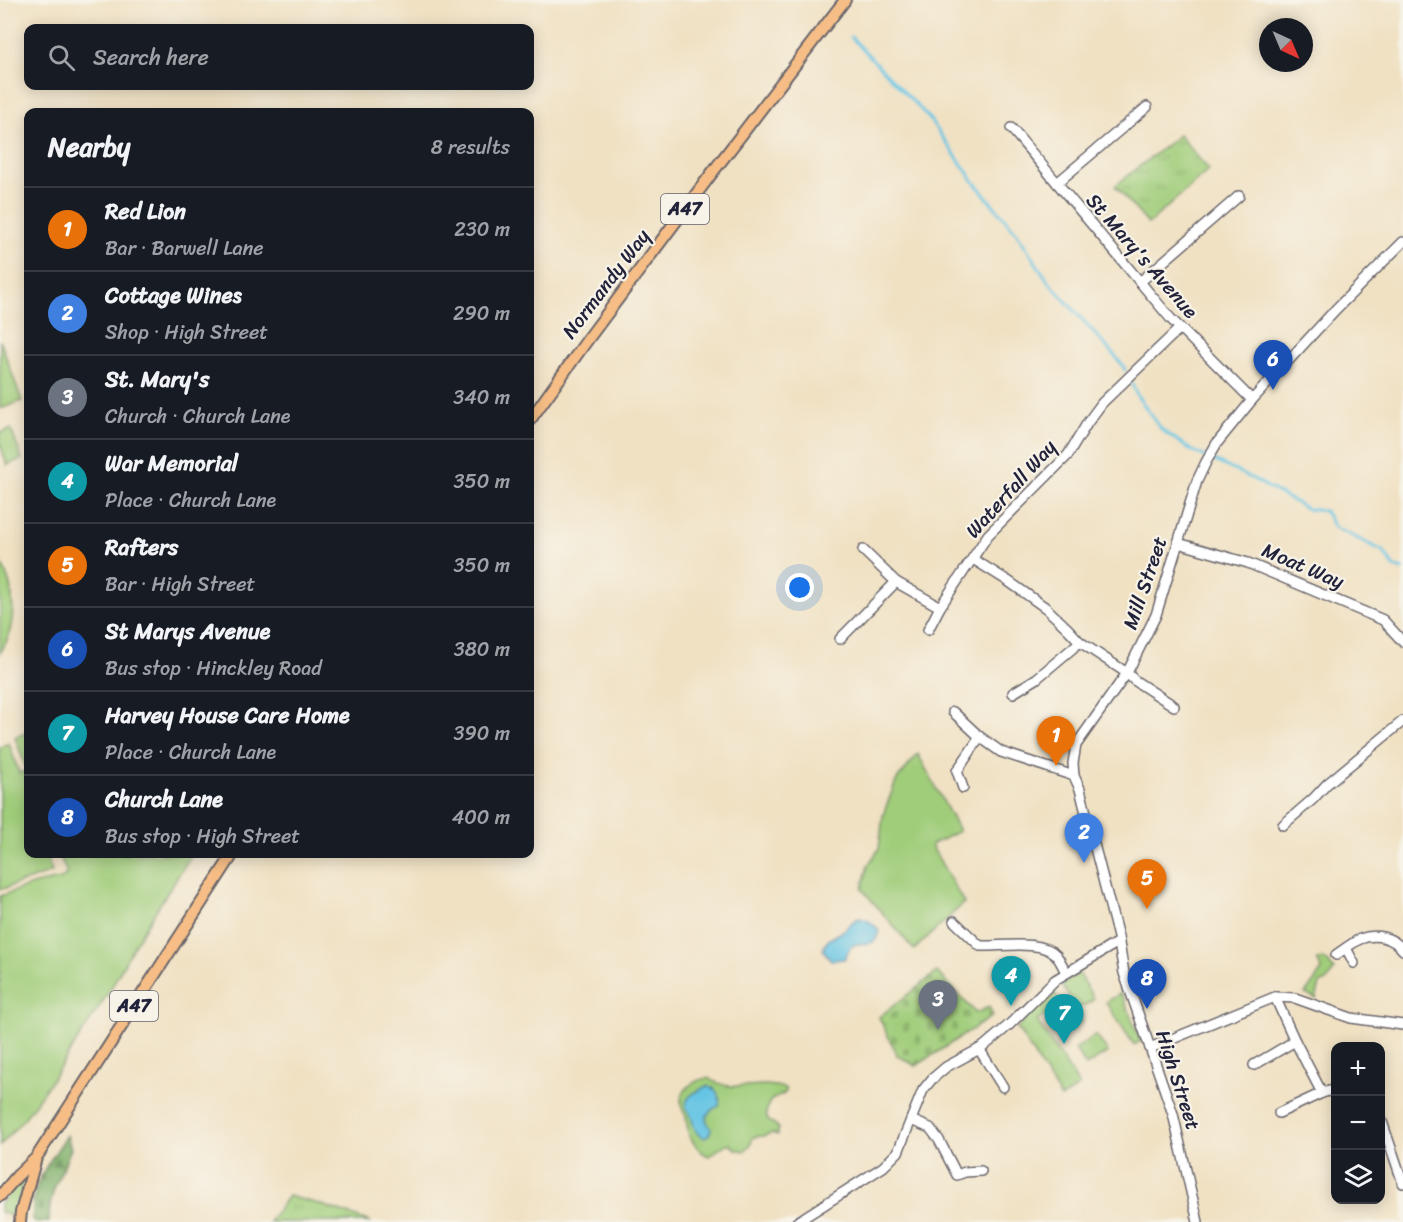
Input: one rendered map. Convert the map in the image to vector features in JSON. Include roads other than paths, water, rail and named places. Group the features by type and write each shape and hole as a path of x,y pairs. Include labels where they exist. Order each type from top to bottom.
{"main road":[{"name":"Normandy Way","path":"534,415 657,246 845,0"},
{"name":"A47","path":"0,1196 36,1158 230,858"},
{"name":"A47","path":"20,1222 36,1158"}],"street":[{"path":"1057,183 1147,106"},
{"name":"St Mary's Avenue","path":"1011,128 1180,328 1252,400"},
{"path":"1140,282 1239,196"},
{"name":"Mill Street","path":"1074,776 1073,763 1076,746 1127,673 1156,615 1197,481 1217,443 1252,400 1336,309 1403,242"},
{"name":"Waterfall Way","path":"928,630 940,607 994,529 1068,455 1102,403 1180,328"},
{"name":"Moat Way","path":"1178,543 1248,562 1383,620 1403,642"},
{"path":"863,550 896,582 940,607"},
{"path":"973,559 1046,608 1080,642 1174,706"},
{"path":"840,639 896,582"},
{"path":"1013,693 1036,679 1080,642"},
{"path":"953,712 980,737 1001,752 1074,776"},
{"path":"1283,825 1327,784 1403,721"},
{"path":"963,788 957,771 980,737"},
{"name":"High Street","path":"1074,776 1080,789 1124,972 1173,1114 1198,1222"},
{"path":"954,921 980,946 1039,947 1054,954 1066,972"},
{"path":"1336,955 1360,939 1379,936 1390,939 1403,950"},
{"path":"797,1222 883,1167 898,1152 923,1090 932,1078 946,1067 979,1049 1009,1025 1050,983 1118,942"},
{"path":"1346,948 1354,963"},
{"path":"1275,997 1322,1093"},
{"path":"1150,1048 1275,997 1295,998 1351,1018 1403,1025"},
{"path":"1254,1065 1295,1041"},
{"path":"979,1049 1003,1087"},
{"path":"1279,1113 1331,1090"},
{"path":"911,1120 930,1128 939,1140 957,1175"},
{"path":"1385,1131 1403,1183"},
{"path":"948,1182 965,1172 981,1171"}],"water":[{"path":"860,918 875,926 879,931 877,937 871,943 851,947 844,959 831,960 823,950 826,943"},
{"path":"708,1086 716,1091 719,1106 707,1116 711,1129 705,1138 695,1130 686,1105 691,1095"}],"waterway":[{"path":"851,37 928,117 975,183 1016,232 1048,281 1125,370"},
{"path":"1132,384 1138,397 1162,430 1191,450 1255,480 1307,509 1325,511 1334,527 1383,551 1394,567 1403,569"}],"place":[{"name":"St Marys Avenue","path":"1273,390"},
{"name":"Red Lion","path":"1056,766"},
{"name":"Cottage Wines","path":"1084,863"},
{"name":"Rafters","path":"1147,909"},
{"name":"War Memorial","path":"1011,1006"},
{"name":"Church Lane","path":"1147,1009"},
{"name":"St. Mary's","path":"938,1030"},
{"name":"Harvey House Care Home","path":"1064,1044"}]}
